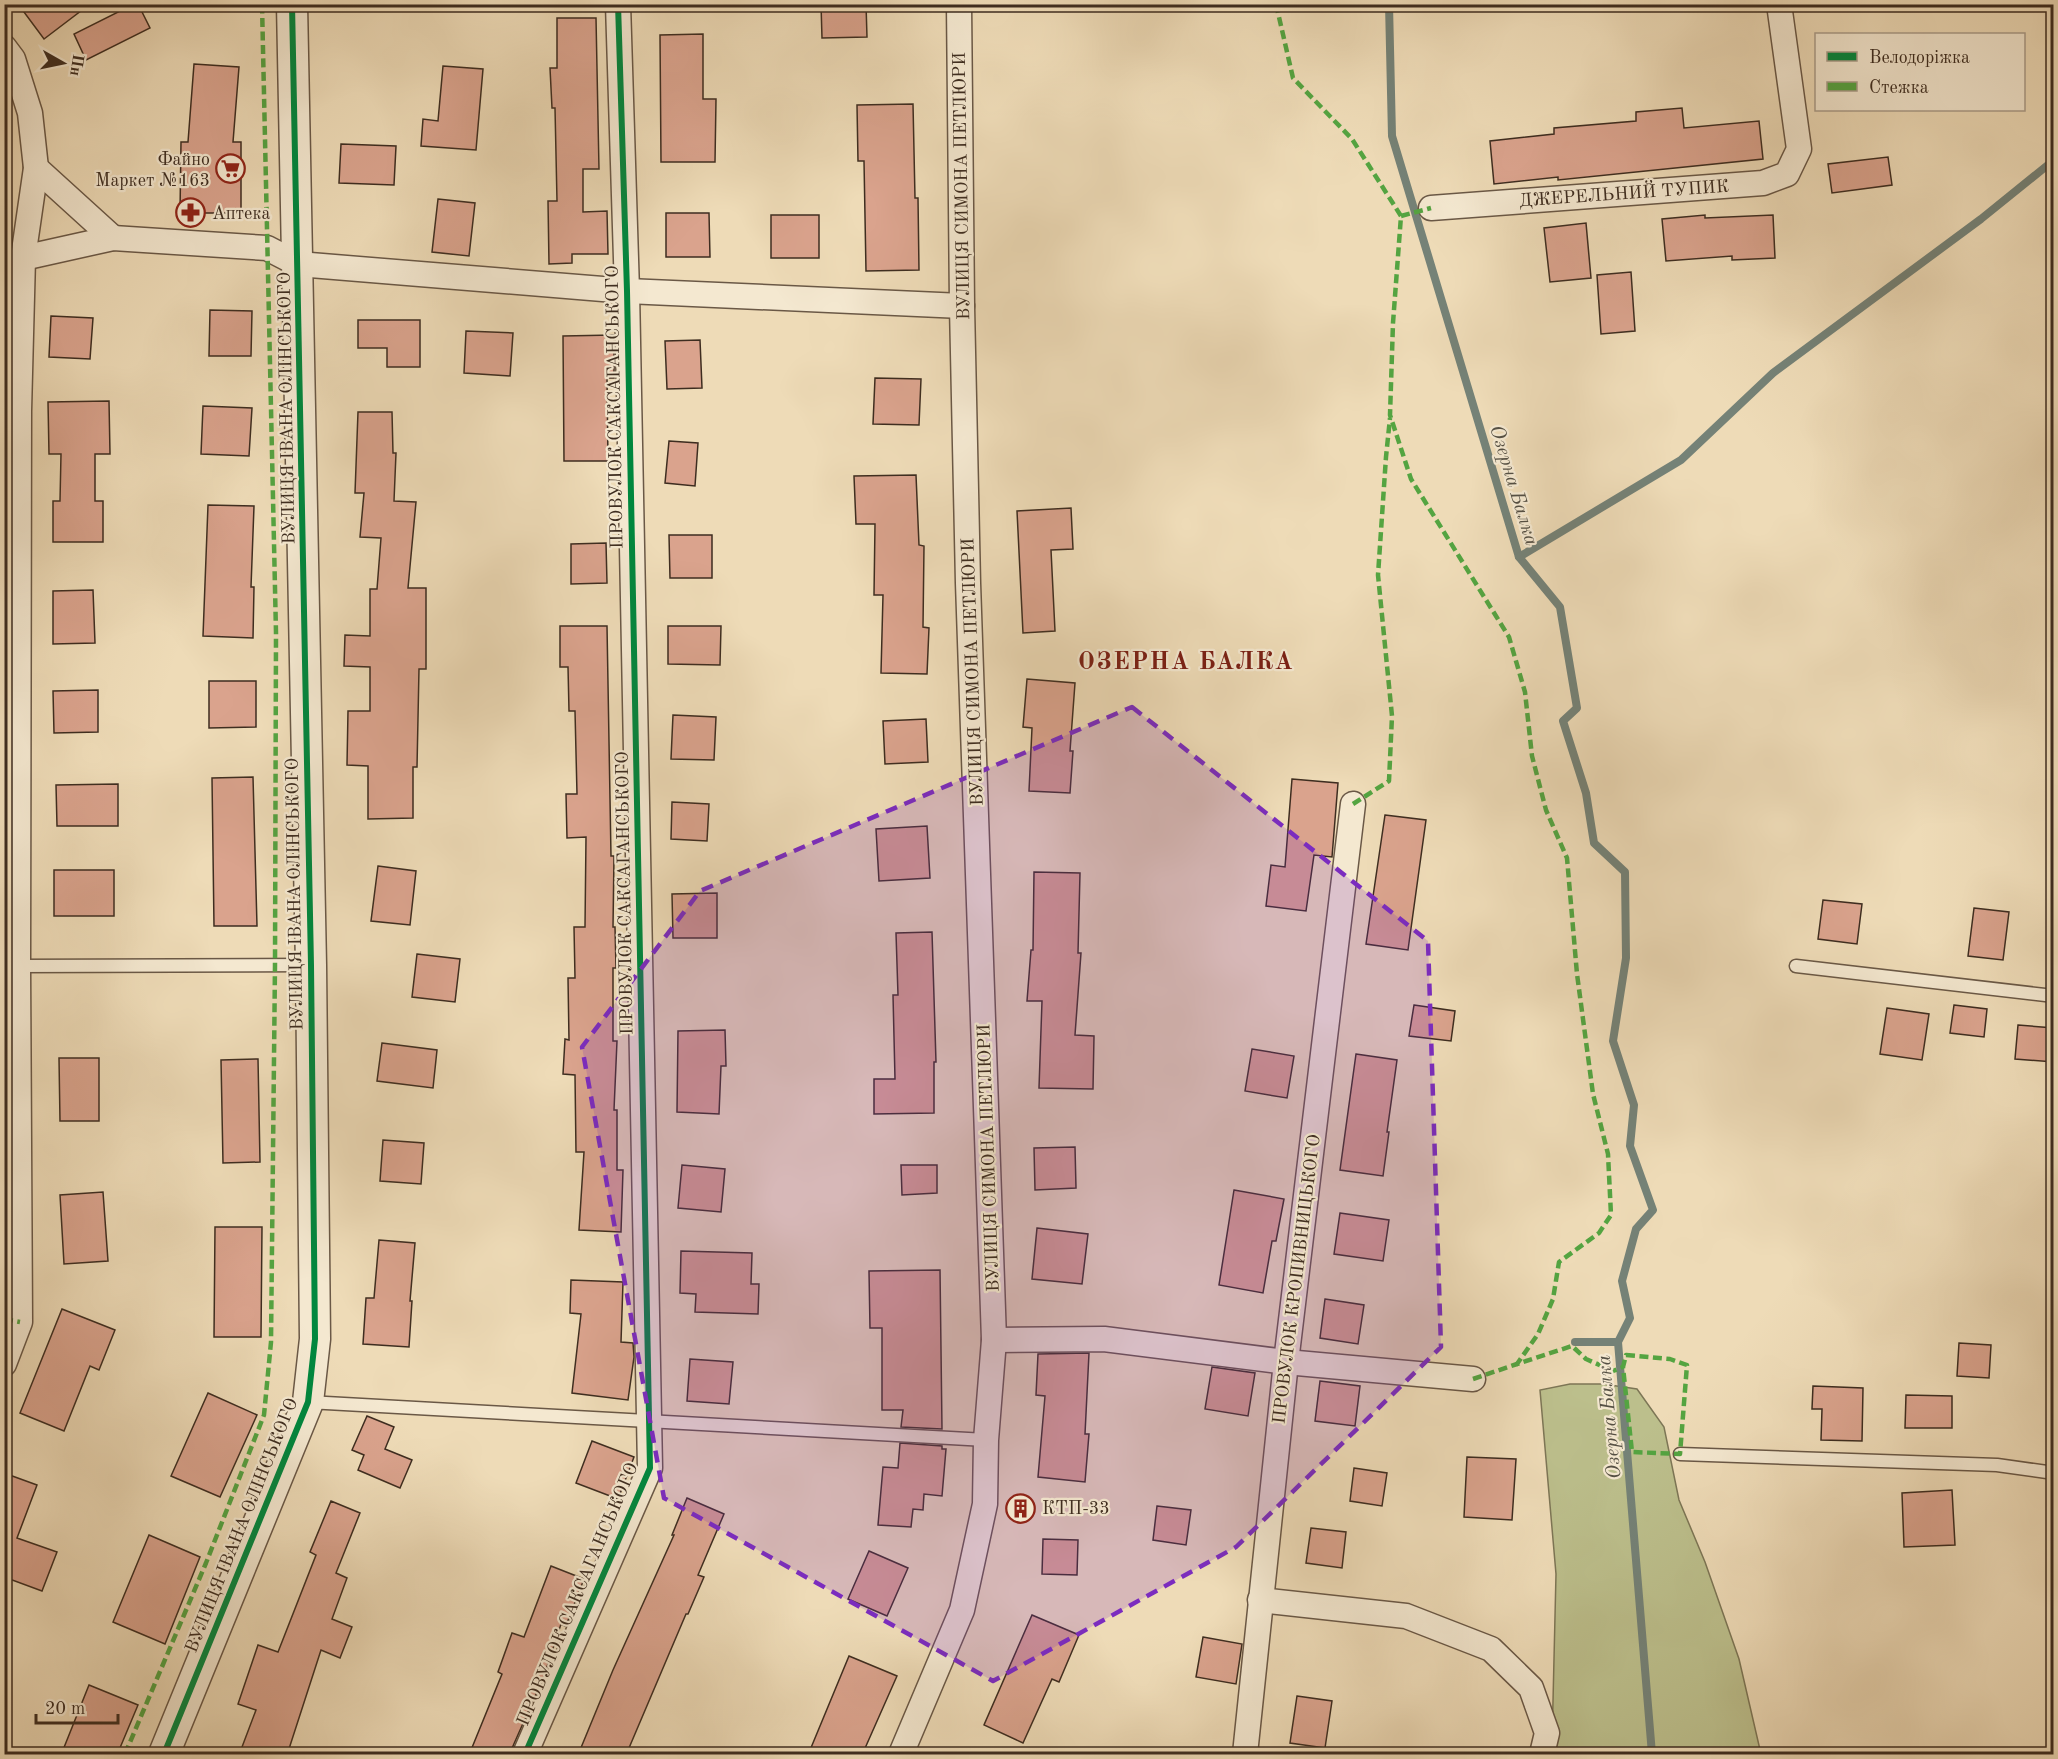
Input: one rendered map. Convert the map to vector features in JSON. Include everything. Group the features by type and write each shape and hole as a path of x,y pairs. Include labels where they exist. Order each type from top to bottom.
{"street":[{"name":"ВУЛИЦЯ ІВАНА ОЛІНСЬКОГО","path":"164,1755 308,1402 315,1339 311,965 292,4"},
{"name":"ПРОВУЛОК САКСАГАНСЬКОГО","path":"525,1755 650,1468 627,291 618,4"},
{"name":"ВУЛИЦЯ СИМОНА ПЕТЛЮРИ","path":"901,1755 962,1610 986,1504 986,1440 994,1340 968,583 959,4"},
{"name":"ДЖЕРЕЛЬНИЙ ТУПИК","path":"1431,208 1763,183 1788,174 1799,149 1779,4"},
{"path":"4,48 13,59 30,113 36,168 23,258 12,410 20,1322 4,1364"},
{"path":"36,168 113,238"},
{"path":"23,258 113,238 267,248 298,264 627,291 962,306"},
{"name":"ПРОВУЛОК КРОПИВНИЦЬКОГО","path":"1245,1755 1286,1362 1353,804"},
{"path":"994,1340 1104,1339 1286,1362 1473,1379"},
{"path":"1260,1600 1406,1616 1491,1650 1531,1688 1546,1733 1542,1755"}],"lane":[{"path":"18,966 311,965"},
{"path":"1796,966 2054,996"},
{"path":"308,1402 986,1440"},
{"path":"1680,1454 1997,1466 2054,1473"}],"highlighted area":[{"path":"1132,707 1428,941 1441,1347 1236,1547 993,1681 664,1498 582,1047 700,891"}],"green space":[{"path":"1570,1384 1603,1384 1637,1389 1664,1427 1679,1500 1705,1562 1739,1659 1761,1754 1549,1754 1552,1744 1556,1574 1540,1390"}],"building":[{"path":"18,4 90,4 44,39"},
{"path":"138,4 150,28 86,60 74,34"},
{"path":"821,4 866,4 867,37 822,38"},
{"path":"557,18 596,18 599,169 583,169 583,212 607,211 608,254 572,254 572,263 549,264 548,201 557,201 555,108 552,108 550,68 557,68"},
{"path":"703,34 703,99 716,99 715,162 661,162 660,35"},
{"path":"194,64 239,67 233,142 241,142 241,213 180,213 181,142 188,142"},
{"path":"443,66 483,69 476,150 421,146 423,119 438,121"},
{"path":"913,104 919,270 866,271 864,161 858,161 857,105"},
{"path":"1682,108 1684,128 1759,121 1763,159 1558,180 1558,177 1494,184 1490,141 1554,134 1554,128 1636,121 1636,112"},
{"path":"341,144 396,146 394,185 339,183"},
{"path":"1888,157 1892,185 1832,193 1828,164"},
{"path":"438,199 475,203 469,256 432,252"},
{"path":"666,213 709,213 710,257 666,257"},
{"path":"771,215 819,215 819,258 771,258"},
{"path":"1705,215 1705,218 1773,215 1775,258 1732,260 1732,256 1666,261 1662,219"},
{"path":"1586,223 1591,278 1550,282 1544,228"},
{"path":"1631,272 1635,331 1601,334 1597,275"},
{"path":"210,310 252,311 251,356 209,356"},
{"path":"51,316 93,318 90,359 49,357"},
{"path":"358,320 420,320 420,367 387,367 387,348 358,348"},
{"path":"466,331 513,333 510,376 464,373"},
{"path":"614,335 614,378 607,378 608,461 564,461 563,336"},
{"path":"700,340 702,388 667,389 665,341"},
{"path":"875,378 921,379 919,425 873,424"},
{"path":"109,401 110,454 95,454 95,501 103,501 103,542 53,542 53,501 60,501 61,454 49,454 48,402"},
{"path":"203,406 252,408 249,456 201,454"},
{"path":"358,412 392,412 393,453 396,453 394,501 416,502 408,588 426,588 426,669 419,669 417,767 413,767 413,818 368,819 368,766 347,765 348,711 370,711 370,667 344,666 345,635 370,636 370,589 377,589 381,538 360,537 364,493 355,493"},
{"path":"669,441 698,443 695,486 665,483"},
{"path":"916,475 919,545 924,546 923,627 929,628 927,674 881,673 883,595 874,595 875,524 856,524 854,476"},
{"path":"208,505 254,506 251,587 254,587 253,638 203,636"},
{"path":"1071,508 1073,549 1051,550 1055,631 1023,633 1017,511"},
{"path":"669,535 712,535 712,578 670,578"},
{"path":"606,543 607,583 571,584 571,544"},
{"path":"93,590 95,643 53,644 53,591"},
{"path":"560,626 607,626 611,856 614,856 613,927 615,927 616,968 613,968 613,1041 617,1041 614,1110 617,1110 617,1170 623,1170 621,1232 579,1230 584,1152 576,1152 575,1075 563,1074 565,1039 569,1040 568,978 575,978 574,927 585,927 586,837 567,838 566,794 577,794 575,711 569,711 568,667 560,667"},
{"path":"668,626 721,626 720,665 668,664"},
{"path":"1027,679 1075,683 1070,751 1073,751 1070,793 1029,791 1032,728 1023,727"},
{"path":"209,681 256,681 256,727 209,728"},
{"path":"98,690 98,732 54,733 53,691"},
{"path":"673,715 716,717 714,760 671,759"},
{"path":"926,719 928,762 885,764 883,721"},
{"path":"253,777 257,926 214,926 212,778"},
{"path":"1292,779 1338,783 1332,857 1314,855 1306,911 1266,906 1271,865 1285,867"},
{"path":"118,784 118,826 57,826 56,785"},
{"path":"672,802 709,804 707,841 671,839"},
{"path":"1385,815 1426,820 1408,950 1366,944"},
{"path":"927,826 930,878 879,881 876,829"},
{"path":"378,866 416,871 410,925 371,921"},
{"path":"54,870 114,870 114,916 54,916"},
{"path":"1034,872 1080,873 1078,953 1081,953 1075,1035 1094,1036 1093,1089 1039,1088 1042,1001 1027,1001 1031,950 1033,950"},
{"path":"717,893 717,938 673,938 672,894"},
{"path":"1823,900 1862,904 1857,944 1818,939"},
{"path":"1974,908 2009,912 2003,960 1968,956"},
{"path":"932,932 936,1062 934,1062 934,1113 874,1114 874,1079 895,1079 893,995 898,995 896,933"},
{"path":"417,954 460,959 455,1002 412,997"},
{"path":"1414,1005 1455,1011 1451,1041 1409,1036"},
{"path":"1954,1005 1987,1009 1984,1037 1950,1033"},
{"path":"1887,1008 1929,1014 1922,1060 1880,1054"},
{"path":"2018,1025 2054,1028 2054,1062 2015,1059"},
{"path":"725,1030 726,1066 721,1066 719,1114 677,1112 678,1031"},
{"path":"382,1043 437,1050 433,1088 377,1081"},
{"path":"1252,1049 1294,1056 1287,1098 1245,1091"},
{"path":"1356,1054 1397,1060 1383,1176 1340,1170"},
{"path":"59,1058 99,1058 99,1121 60,1121"},
{"path":"258,1059 260,1162 223,1163 221,1060"},
{"path":"383,1140 424,1143 421,1184 380,1181"},
{"path":"1075,1147 1076,1188 1035,1190 1034,1148"},
{"path":"682,1165 725,1169 721,1212 678,1208"},
{"path":"901,1165 937,1165 937,1193 902,1195"},
{"path":"1234,1190 1284,1199 1276,1241 1272,1241 1263,1293 1219,1285"},
{"path":"103,1192 108,1261 64,1264 60,1195"},
{"path":"1340,1213 1389,1220 1383,1261 1334,1254"},
{"path":"215,1227 262,1227 261,1337 214,1337"},
{"path":"1037,1228 1088,1234 1082,1284 1032,1279"},
{"path":"379,1240 415,1243 409,1347 363,1344 366,1298 374,1298"},
{"path":"681,1251 752,1253 751,1284 759,1284 758,1314 695,1312 696,1294 680,1293"},
{"path":"940,1270 942,1429 901,1427 903,1410 882,1410 882,1328 870,1328 869,1271"},
{"path":"571,1280 623,1282 621,1342 633,1343 634,1357 628,1400 572,1393 581,1314 570,1313"},
{"path":"1325,1299 1364,1305 1358,1344 1320,1338"},
{"path":"62,1309 115,1330 99,1370 90,1366 64,1431 20,1413"},
{"path":"1959,1343 1991,1345 1989,1378 1957,1376"},
{"path":"1089,1353 1085,1434 1089,1434 1085,1482 1038,1477 1045,1396 1036,1395 1038,1354"},
{"path":"690,1359 733,1362 729,1404 687,1401"},
{"path":"1212,1367 1255,1373 1248,1416 1205,1409"},
{"path":"1320,1381 1360,1386 1355,1426 1315,1421"},
{"path":"1813,1386 1863,1388 1862,1441 1821,1440 1822,1409 1812,1409"},
{"path":"208,1393 257,1415 220,1497 171,1476"},
{"path":"1906,1395 1952,1396 1952,1428 1905,1428"},
{"path":"367,1416 394,1427 385,1449 412,1460 400,1488 358,1470 364,1455 352,1450"},
{"path":"592,1441 634,1457 618,1499 576,1483"},
{"path":"900,1443 942,1446 942,1449 946,1449 942,1496 924,1494 923,1510 913,1509 911,1527 878,1525 883,1467 898,1468"},
{"path":"1467,1457 1516,1459 1512,1520 1464,1517"},
{"path":"1354,1468 1387,1473 1382,1506 1350,1501"},
{"path":"4,1473 37,1485 17,1538 57,1552 42,1591 4,1577"},
{"path":"1952,1490 1955,1545 1904,1547 1902,1493"},
{"path":"687,1498 724,1514 698,1575 704,1577 626,1755 578,1755 613,1670 674,1535 672,1535"},
{"path":"331,1501 360,1513 336,1573 347,1578 332,1619 352,1627 340,1658 321,1650 287,1755 239,1755 256,1710 238,1704 258,1645 278,1652 316,1555 310,1552"},
{"path":"1157,1506 1191,1510 1186,1545 1153,1540"},
{"path":"1311,1528 1346,1532 1342,1568 1306,1563"},
{"path":"149,1535 200,1557 165,1644 113,1622"},
{"path":"1043,1539 1078,1540 1077,1575 1042,1574"},
{"path":"869,1551 908,1568 887,1616 848,1599"},
{"path":"551,1566 584,1579 567,1623 565,1626 561,1624 544,1676 509,1755 469,1755 502,1674 498,1672 512,1633 524,1637"},
{"path":"1032,1615 1079,1635 1059,1682 1052,1679 1023,1743 984,1725"},
{"path":"1203,1637 1242,1644 1236,1684 1196,1677"},
{"path":"849,1656 897,1676 862,1755 808,1755"},
{"path":"89,1685 138,1705 117,1755 61,1755"},
{"path":"1297,1696 1332,1701 1325,1748 1290,1743"}],"waterway":[{"name":"Озерна Балка","path":"1389,4 1392,136 1519,557 1560,607 1577,708 1563,721 1586,793 1594,843 1625,872 1626,958 1613,1041 1634,1105 1630,1146 1653,1210 1636,1229 1622,1281 1630,1318 1618,1342 1652,1754"},
{"path":"1519,557 1681,460 1773,373 1981,219 2054,160"},
{"path":"1575,1342 1618,1342"}],"marked path":[{"path":"125,1754 206,1563 264,1415 271,1342 276,633 262,4"},
{"path":"1276,4 1293,78 1352,139 1401,216 1393,323 1390,415 1411,479 1509,637 1525,692 1532,756 1546,810 1567,858 1577,974 1593,1094 1608,1154 1611,1215 1599,1233 1559,1262 1553,1299 1538,1334 1517,1364 1572,1346 1586,1359 1613,1371 1623,1367"},
{"path":"1401,216 1431,208"},
{"path":"1353,804 1389,781 1392,716 1378,575 1390,418"},
{"path":"4,1319 20,1322"},
{"path":"1626,1355 1670,1359 1687,1365 1680,1454 1632,1452 1623,1367 1626,1355"},
{"path":"1473,1379 1517,1364"}],"cycle path":[{"path":"164,1754 308,1402 315,1339 311,965 292,4"},
{"path":"525,1754 650,1468 627,291 618,4"}],"place":[{"name":"Файно Маркет №163","path":"231,169"},
{"name":"Аптека","path":"191,213"},
{"name":"КТП-33","path":"1021,1508"}],"district":[{"name":"ОЗЕРНА БАЛКА","path":"1186,661"}]}
